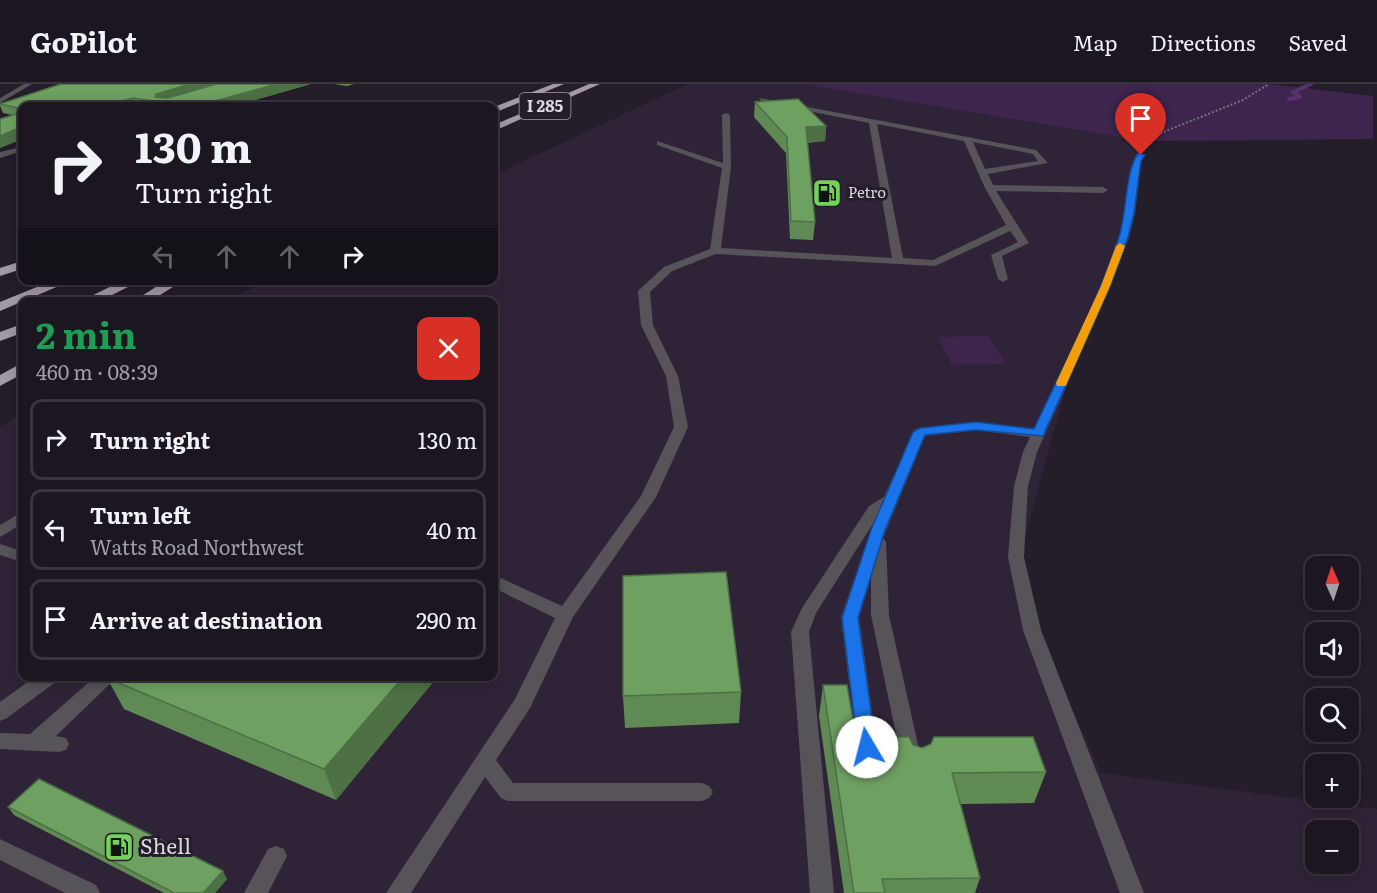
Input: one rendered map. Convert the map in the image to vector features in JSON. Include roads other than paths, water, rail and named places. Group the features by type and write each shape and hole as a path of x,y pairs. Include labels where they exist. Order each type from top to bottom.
{"highway":[{"name":"I 285","path":"498,108 560,84"},
{"name":"I 285","path":"498,127 596,84"},
{"path":"0,272 18,266"},
{"path":"25,297 55,285"},
{"path":"97,297 125,285"},
{"path":"147,297 168,285"},
{"path":"0,307 18,300"},
{"path":"0,337 18,330"},
{"path":"0,381 18,370"}],"street":[{"path":"0,101 28,84"},
{"path":"762,99 1036,152 1044,163 982,172"},
{"path":"715,251 727,167 726,115"},
{"path":"873,122 898,261"},
{"path":"967,140 990,188 1024,243 996,255 1003,279"},
{"path":"660,143 727,167"},
{"path":"0,155 18,150"},
{"path":"1132,893 1032,630 1016,557 1021,486 1030,452 1106,286 1124,237 1130,213 1137,161 1141,155"},
{"path":"990,188 1102,190"},
{"path":"398,893 523,703 565,615 648,497 681,427 672,376 647,325 644,291 668,269 715,251 935,263 1012,225"},
{"path":"870,769 850,618 878,530 920,432 976,426 1041,428"},
{"path":"822,893 800,632 808,612 874,509 891,500"},
{"path":"0,532 18,520"},
{"path":"878,530 880,615 914,768"},
{"path":"0,549 18,556"},
{"path":"498,583 565,615"},
{"path":"0,713 43,681"},
{"path":"35,742 102,681"},
{"path":"0,741 59,744"},
{"path":"485,761 508,792 702,792"},
{"path":"0,849 87,893"},
{"path":"256,893 276,856"}],"waterway":[{"path":"1289,99 1300,97 1293,92 1311,84"}],"place":[{"name":"Petro","path":"827,193"},
{"name":"Shell","path":"119,847"}]}
